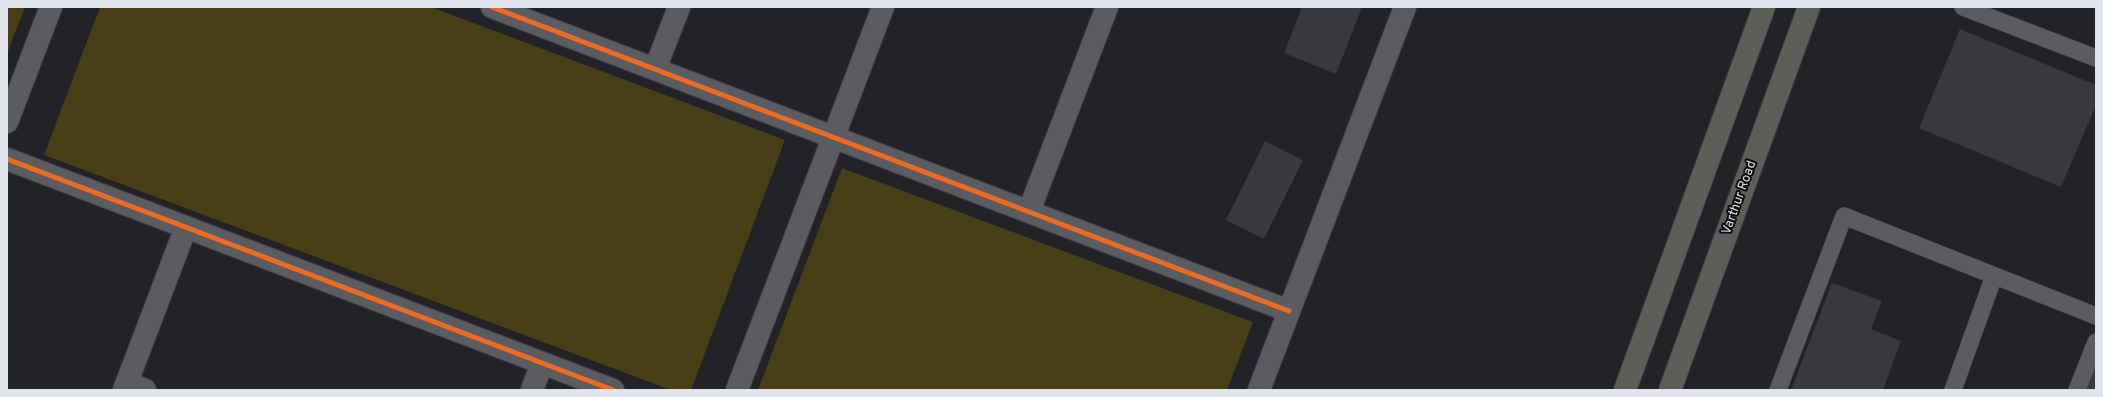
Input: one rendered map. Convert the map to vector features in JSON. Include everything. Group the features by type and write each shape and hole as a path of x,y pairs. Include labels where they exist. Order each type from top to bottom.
{"main road":[{"path":"1626,390 1764,7"},
{"name":"Varthur Road","path":"1670,390 1809,7"}],"street":[{"path":"7,122 51,7"},
{"path":"492,7 1289,311"},
{"path":"655,69 679,7"},
{"path":"737,390 883,7"},
{"path":"1029,212 1107,7"},
{"path":"1259,390 1405,7"},
{"path":"7,159 613,390"},
{"path":"132,388 186,227"},
{"path":"532,390 542,363"}],"lane":[{"path":"1963,7 2096,58"},
{"path":"1778,390 1844,216 2096,316"},
{"path":"1953,390 1994,276"},
{"path":"2077,390 2096,342"}],"shaded area":[{"path":"7,7 25,7 7,54"},
{"path":"100,7 431,7 785,140 691,390 671,390 44,155"},
{"path":"842,168 1253,322 1227,390 758,390"}],"building":[{"path":"1302,7 1362,7 1336,74 1284,53"},
{"path":"1960,29 2096,85 2096,105 2061,187 1919,128"},
{"path":"1265,141 1303,160 1264,239 1226,220"},
{"path":"1832,283 1882,301 1871,329 1901,341 1883,390 1791,390"},
{"path":"2096,364 2096,390 2081,390"}],"cycle path":[{"path":"492,7 1289,311"},
{"path":"7,159 613,390"}]}
